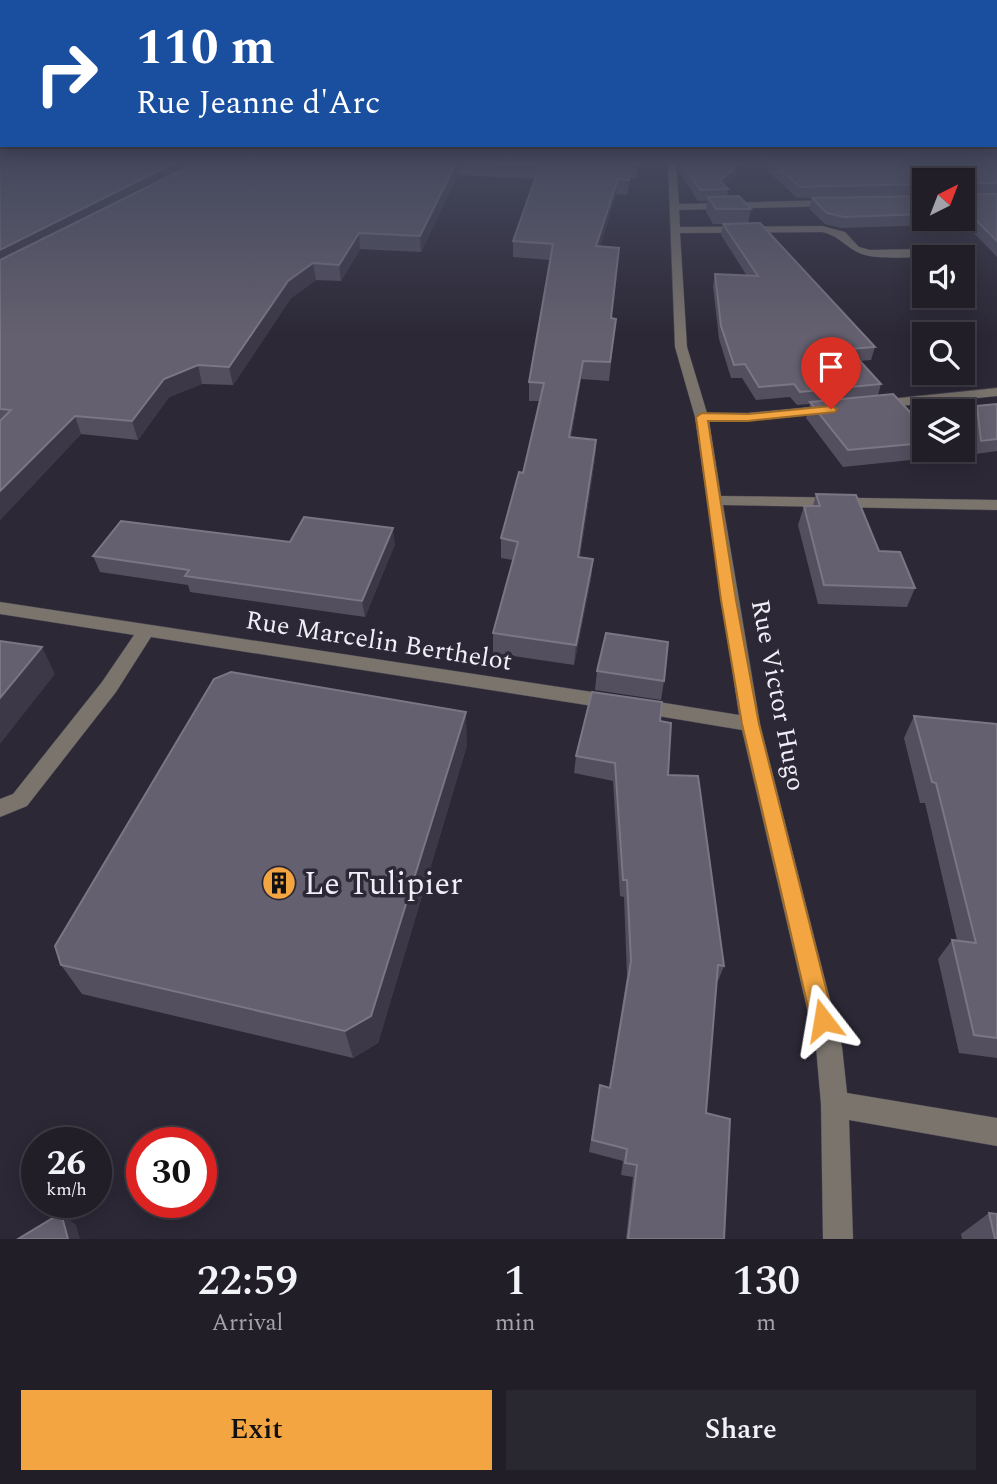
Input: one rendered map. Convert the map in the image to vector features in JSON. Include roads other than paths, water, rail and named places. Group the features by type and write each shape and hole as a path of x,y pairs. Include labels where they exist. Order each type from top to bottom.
{"street":[{"name":"Rue Victor Hugo","path":"674,219 681,347 702,417 750,724 829,1046 835,1104 838,1239"},
{"path":"674,230 822,229 848,237 855,248 870,253 912,252"},
{"path":"872,405 997,392"},
{"path":"702,417 748,417 845,408"},
{"path":"714,500 997,505"},
{"name":"Rue Marcelin Berthelot","path":"0,608 750,724"},
{"path":"0,808 20,800 109,687 146,631"},
{"path":"835,1104 997,1132"}],"place":[{"name":"Le Tulipier","path":"279,883"}]}
